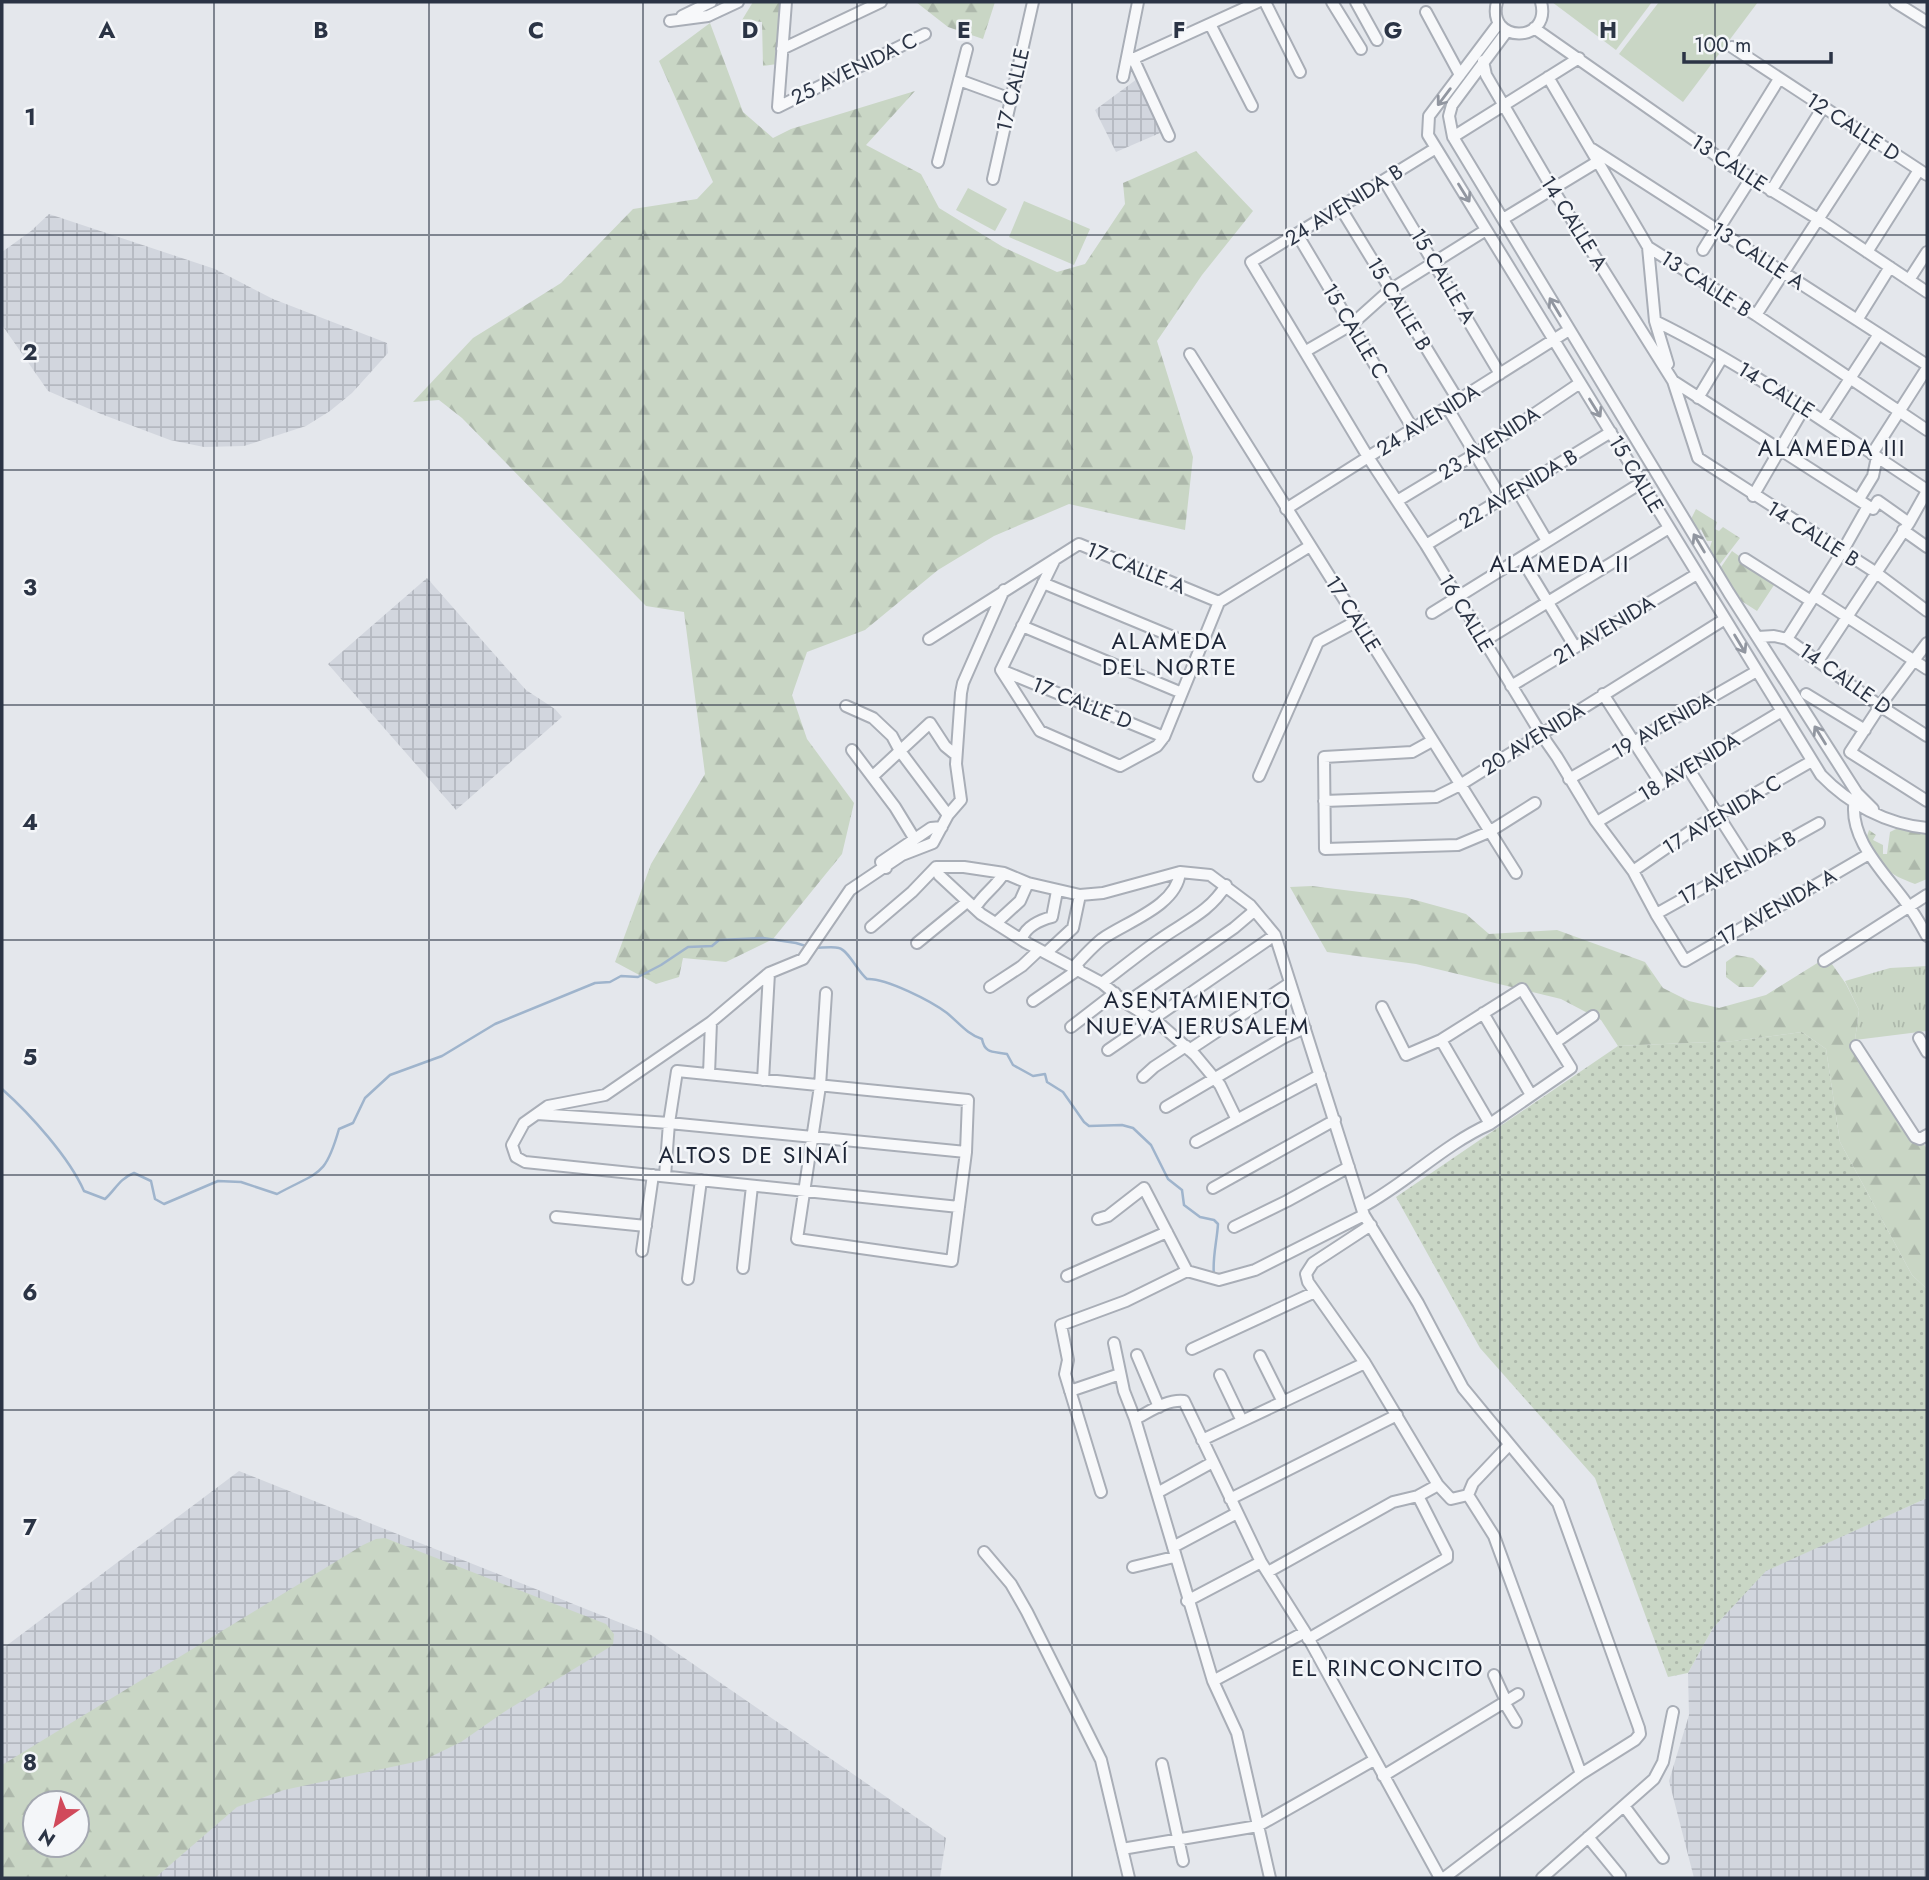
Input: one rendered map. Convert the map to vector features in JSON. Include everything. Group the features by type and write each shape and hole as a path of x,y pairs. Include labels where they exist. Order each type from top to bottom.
{"street":[{"path":"711,2 670,21 708,16 738,2"},
{"path":"782,49 786,2"},
{"path":"782,49 881,2"},
{"name":"17 CALLE","path":"993,178 1033,2"},
{"path":"1123,77 1130,60 1138,2"},
{"path":"1130,60 1258,2"},
{"path":"1265,2 1300,72"},
{"path":"1332,2 1360,49"},
{"path":"1356,2 1377,40"},
{"path":"1497,2 1495,13 1503,27 1520,34 1534,28 1541,18 1541,2"},
{"path":"1895,2 1927,22"},
{"path":"1426,12 1460,75 1503,27"},
{"path":"1210,24 1252,106"},
{"path":"1503,27 1452,106 1449,116 1452,131 1504,105 1579,58"},
{"name":"13 CALLE","path":"1534,28 1727,163 1818,219 1927,292"},
{"name":"25 AVENIDA C","path":"782,49 778,107 925,34"},
{"name":"12 CALLE D","path":"1732,47 1923,172"},
{"path":"938,162 967,49"},
{"path":"1130,60 1170,136"},
{"name":"14 CALLE A","path":"1483,61 1486,75 1552,188 1673,381 1698,458"},
{"name":"15 CALLE","path":"1460,75 1429,116 1428,135 1821,775 1838,792 1856,798"},
{"name":"13 CALLE B","path":"1548,77 1648,247 1756,315 1927,430"},
{"path":"1727,163 1779,79"},
{"path":"959,80 1011,99"},
{"path":"1771,191 1823,107"},
{"name":"15 CALLE","path":"1452,131 1569,330 1856,798 1857,832 1927,936"},
{"path":"1756,315 1871,138"},
{"name":"24 AVENIDA B","path":"1251,262 1436,148"},
{"name":"13 CALLE A","path":"1590,148 1927,367"},
{"path":"1503,219 1597,162"},
{"path":"1867,252 1923,172"},
{"path":"1703,250 1751,178"},
{"name":"15 CALLE A","path":"1384,180 1500,374"},
{"name":"15 CALLE B","path":"1340,207 1458,400"},
{"path":"1306,351 1351,324 1390,290 1486,230"},
{"name":"15 CALLE C","path":"1297,234 1413,429"},
{"path":"1648,247 1655,321 1673,381"},
{"path":"1909,280 1927,252"},
{"name":"16 CALLE","path":"1251,262 1368,457 1426,545 1569,779 1633,872 1685,961"},
{"path":"1857,320 1890,267"},
{"name":"14 CALLE","path":"1655,321 1804,408 1927,491"},
{"name":"24 AVENIDA","path":"1286,509 1569,330"},
{"path":"1823,420 1879,334"},
{"name":"17 CALLE","path":"1190,354 1516,873"},
{"path":"1698,398 1722,358"},
{"path":"1787,639 1843,552 1873,476 1874,455 1927,367"},
{"name":"14 CALLE A","path":"1673,381 1873,509 1878,501 1927,547"},
{"name":"23 AVENIDA","path":"1397,501 1475,454 1580,383"},
{"path":"1447,407 1502,499"},
{"path":"1753,496 1804,408"},
{"name":"22 AVENIDA B","path":"1426,545 1611,432"},
{"name":"14 CALLE B","path":"1698,458 1753,496 1875,572 1927,611"},
{"path":"1432,613 1641,483"},
{"path":"1517,490 1548,541"},
{"path":"1818,661 1927,491"},
{"path":"1484,642 1669,528"},
{"name":"17 CALLE A","path":"1055,559 1079,544 1219,602"},
{"path":"1055,559 1001,670 1040,731 1120,765 1157,746 1164,737 1219,602 1310,545"},
{"path":"1521,558 1575,648"},
{"path":"929,639 1055,559"},
{"path":"1745,559 1846,617 1927,669"},
{"name":"21 AVENIDA","path":"1511,686 1698,574"},
{"path":"1043,583 1200,648"},
{"path":"959,1207 525,1161 516,1157 512,1146 524,1123 548,1106 606,1095 711,1022 769,973 803,959 850,890 902,855 933,843 948,815 961,800 956,755 963,683 1004,590"},
{"name":"20 AVENIDA","path":"1324,802 1436,797 1460,785 1725,619"},
{"path":"1259,776 1318,642 1357,621"},
{"path":"1022,626 1182,693"},
{"name":"14 CALLE D","path":"1758,637 1787,639 1880,706 1927,736"},
{"path":"1927,643 1850,752 1927,801"},
{"name":"17 CALLE D","path":"1001,670 1164,737"},
{"name":"19 AVENIDA","path":"1569,779 1757,671"},
{"path":"1604,694 1661,784"},
{"path":"1806,694 1865,730"},
{"path":"846,706 873,718 892,736 900,751 948,815"},
{"name":"18 AVENIDA","path":"1597,822 1782,711"},
{"path":"873,776 930,723 945,746 956,755"},
{"path":"1432,741 1412,752 1324,757 1325,849 1458,845 1489,832 1535,803"},
{"path":"852,750 873,776 914,838"},
{"name":"17 AVENIDA C","path":"1633,872 1718,814 1812,761"},
{"path":"1688,768 1748,862"},
{"path":"1856,798 1881,816 1927,828"},
{"name":"17 AVENIDA B","path":"1656,914 1819,823"},
{"path":"886,868 881,862 914,838 931,828 940,832"},
{"name":"17 AVENIDA A","path":"1685,961 1870,854"},
{"path":"936,867 939,875 971,905 996,923 1102,983 1126,1003 1154,1020 1187,1048 1214,1077 1237,1120"},
{"path":"871,927 936,867 1003,873 1028,883 1080,895 1103,893 1180,872 1210,874 1254,911 1275,935 1363,1211 1418,1303 1456,1376 1508,1445 1558,1503 1640,1734 1635,1740 1581,1774 1442,1878 1306,1636 1264,1567 1184,1401 1178,1400 1159,1406 1135,1419"},
{"path":"1032,1001 1076,968 1101,940 1171,894 1179,882 1180,872"},
{"path":"917,943 998,884 1003,873"},
{"path":"996,923 1020,901 1028,883"},
{"path":"1102,983 1161,939 1203,913 1219,897 1226,885"},
{"path":"1022,939 1022,935 1029,928 1052,917 1057,891"},
{"path":"990,987 1073,928 1080,895"},
{"path":"1824,961 1927,895"},
{"path":"1126,1003 1234,928 1254,911"},
{"path":"1108,1050 1275,935"},
{"path":"763,1080 769,973"},
{"path":"1143,1077 1154,1067 1290,983"},
{"path":"1101,1492 1065,1374 1068,1360 1061,1325 1126,1301 1187,1271 1219,1280 1255,1270 1363,1211 1427,1162 1490,1124 1571,1068 1522,989 1441,1040 1406,1055 1382,1007"},
{"path":"665,1176 677,1071 820,1086 968,1100 966,1152 952,1261 797,1240 820,1086 826,993"},
{"path":"1071,1027 1115,993"},
{"path":"1483,1013 1531,1095"},
{"path":"1556,1042 1593,1016"},
{"path":"709,1074 711,1022"},
{"path":"1166,1107 1214,1077 1305,1028"},
{"path":"1919,1038 1927,1052"},
{"path":"1441,1040 1490,1124"},
{"path":"1857,1046 1915,1138 1920,1139 1927,1135"},
{"path":"1196,1142 1320,1075"},
{"path":"537,1114 966,1152"},
{"path":"1213,1188 1335,1120"},
{"path":"1234,1227 1349,1167"},
{"path":"642,1251 653,1175"},
{"path":"688,1279 701,1180"},
{"path":"743,1268 752,1186"},
{"path":"1098,1219 1108,1216 1144,1188 1187,1271"},
{"path":"556,1217 646,1226"},
{"path":"1371,1226 1308,1268 1308,1282 1365,1363 1438,1485 1451,1499 1468,1495"},
{"path":"1067,1276 1167,1231"},
{"path":"1192,1349 1315,1292"},
{"path":"1114,1343 1120,1374 1187,1601 1213,1682 1237,1733 1270,1878"},
{"path":"1138,1354 1159,1406"},
{"path":"1260,1356 1283,1402"},
{"path":"1202,1440 1365,1363"},
{"path":"1070,1391 1120,1374"},
{"path":"1220,1374 1242,1421"},
{"path":"1230,1499 1397,1415"},
{"path":"1468,1495 1473,1483 1508,1445"},
{"path":"1157,1493 1213,1462"},
{"path":"1187,1601 1264,1567 1393,1502 1418,1496 1438,1485"},
{"path":"1468,1495 1494,1536 1581,1774"},
{"path":"1213,1682 1306,1636 1447,1558 1447,1553 1418,1496"},
{"path":"1133,1566 1174,1552 1237,1513"},
{"path":"984,1552 1011,1584 1027,1612 1101,1760 1129,1878"},
{"path":"1494,1675 1516,1722"},
{"path":"1384,1776 1518,1694"},
{"path":"1542,1878 1556,1874 1588,1837 1660,1771 1673,1712"},
{"path":"1122,1849 1258,1826 1374,1760"},
{"path":"1162,1763 1183,1861"},
{"path":"1624,1806 1663,1858"},
{"path":"1588,1837 1620,1875"}],"shaded area":[{"path":"1137,79 1160,133 1116,152 1095,110"},
{"path":"49,214 215,269 273,299 387,343 388,353 352,393 330,411 306,426 244,446 204,447 170,440 101,414 48,391 2,325 2,252"},
{"path":"427,578 526,690 555,709 562,717 456,810 328,664"},
{"path":"239,1471 651,1635 946,1838 940,1878 2,1878 2,1649"},
{"path":"1927,1498 1927,1878 1694,1878 1669,1781 1689,1715 1688,1673 1713,1628 1766,1570"}],"green space":[{"path":"753,2 781,2 777,64 763,66 762,22 742,20"},
{"path":"916,2 995,2 983,39 948,27"},
{"path":"1552,2 1652,2 1616,50"},
{"path":"1659,2 1758,2 1683,102 1619,54"},
{"path":"710,23 743,112 773,138 791,129 915,91 866,145 921,174 939,208 1003,247 1057,272 1085,264 1125,204 1123,183 1196,151 1253,211 1202,275 1157,341 1193,457 1185,530 1069,504 994,536 938,570 865,630 807,652 792,695 807,739 854,803 842,854 773,939 726,962 683,958 679,977 656,984 615,962 651,864 705,774 684,612 646,606 462,418 439,400 413,402 473,338 561,283 633,209 697,199 713,182 659,61"},
{"path":"968,188 1007,209 995,231 956,210"},
{"path":"1024,201 1090,229 1074,265 1009,237"},
{"path":"1696,509 1717,522 1715,529 1719,531 1723,527 1740,538 1720,564 1711,558 1709,550 1712,541 1707,541 1701,529 1701,536 1697,536 1695,527 1689,523"},
{"path":"1732,551 1776,582 1757,611 1729,593 1717,573"},
{"path":"1898,828 1927,834 1927,879 1915,884 1891,873 1865,842 1869,830 1876,835 1873,840 1883,845 1883,854 1887,854 1890,832"},
{"path":"1312,886 1408,898 1466,914 1489,934 1557,930 1645,962 1663,988 1689,1001 1719,1008 1766,995 1827,957 1846,984 1859,1010 1855,1040 1927,1149 1927,1289 1912,1275 1840,1142 1826,1049 1802,1032 1734,1041 1618,1046 1601,1020 1561,999 1416,964 1327,952 1290,887"},
{"path":"1736,955 1753,958 1767,971 1753,987 1739,987 1726,977 1726,962"},
{"path":"1927,966 1927,1031 1855,1040 1859,1010 1845,981 1890,968"},
{"path":"1802,1032 1826,1049 1840,1142 1912,1275 1927,1289 1927,1498 1766,1571 1713,1628 1688,1673 1668,1677 1595,1478 1480,1348 1396,1197 1618,1046 1734,1041"},
{"path":"385,1538 606,1624 614,1634 613,1645 504,1712 461,1742 424,1760 284,1790 237,1807 155,1878 2,1878 2,1765 363,1545"}],"waterway":[{"path":"2,1089 48,1137 69,1164 84,1191 105,1199 121,1181 134,1173 151,1181 155,1199 164,1204 218,1181 241,1182 277,1194 311,1176 324,1165 339,1129 353,1123 365,1098 390,1075 442,1056 495,1024 595,983 610,982 621,976 638,977 688,947 712,946 719,940 763,938 809,947"},
{"path":"815,948 839,948 867,979 885,982 920,997 940,1008 982,1039 988,1050 1007,1054 1013,1065 1033,1076 1045,1074 1047,1082 1063,1092 1089,1126 1122,1125 1133,1128 1151,1145 1168,1179 1182,1190 1184,1205 1200,1217 1214,1220 1218,1224 1214,1275"}],"district":[{"name":"ALAMEDA III","path":"1832,448"},
{"name":"ALAMEDA II","path":"1560,564"},
{"name":"ALAMEDA DEL NORTE","path":"1170,654"},
{"name":"ASENTAMIENTO NUEVA JERUSALEM","path":"1198,1013"},
{"name":"ALTOS DE SINAÍ","path":"754,1155"},
{"name":"EL RINCONCITO","path":"1388,1668"}]}
